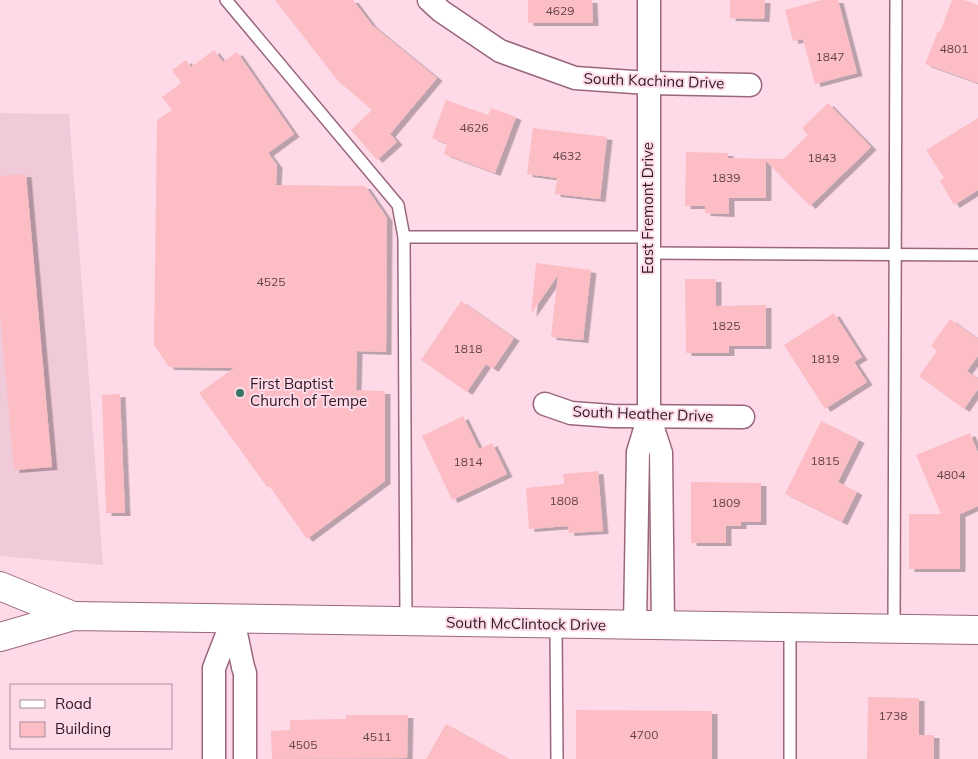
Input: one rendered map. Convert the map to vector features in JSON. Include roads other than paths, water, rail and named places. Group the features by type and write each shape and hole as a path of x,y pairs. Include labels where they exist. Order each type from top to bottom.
{"main road":[{"name":"South McClintock Drive","path":"0,586 74,616"},
{"name":"South McClintock Drive","path":"0,637 74,616 978,630"}],"street":[{"name":"South Kachina Drive","path":"429,0 441,11 500,51 575,78 648,83 750,85"},
{"name":"East Fremont Drive","path":"635,625 638,452 649,416 649,0"},
{"name":"South Heather Drive","path":"545,404 571,413 743,417"},
{"name":"East Fremont Drive","path":"649,416 661,453 663,626"},
{"path":"214,759 214,668 233,619"},
{"path":"233,619 242,667 245,673 245,759"}],"lane":[{"path":"226,0 398,205 404,237 406,622"},
{"path":"894,629 896,0"},
{"path":"404,237 895,254 978,255"},
{"path":"556,624 557,759"},
{"path":"790,627 790,759"}],"place":[{"name":"First Baptist Church of Tempe","path":"240,393"}]}
